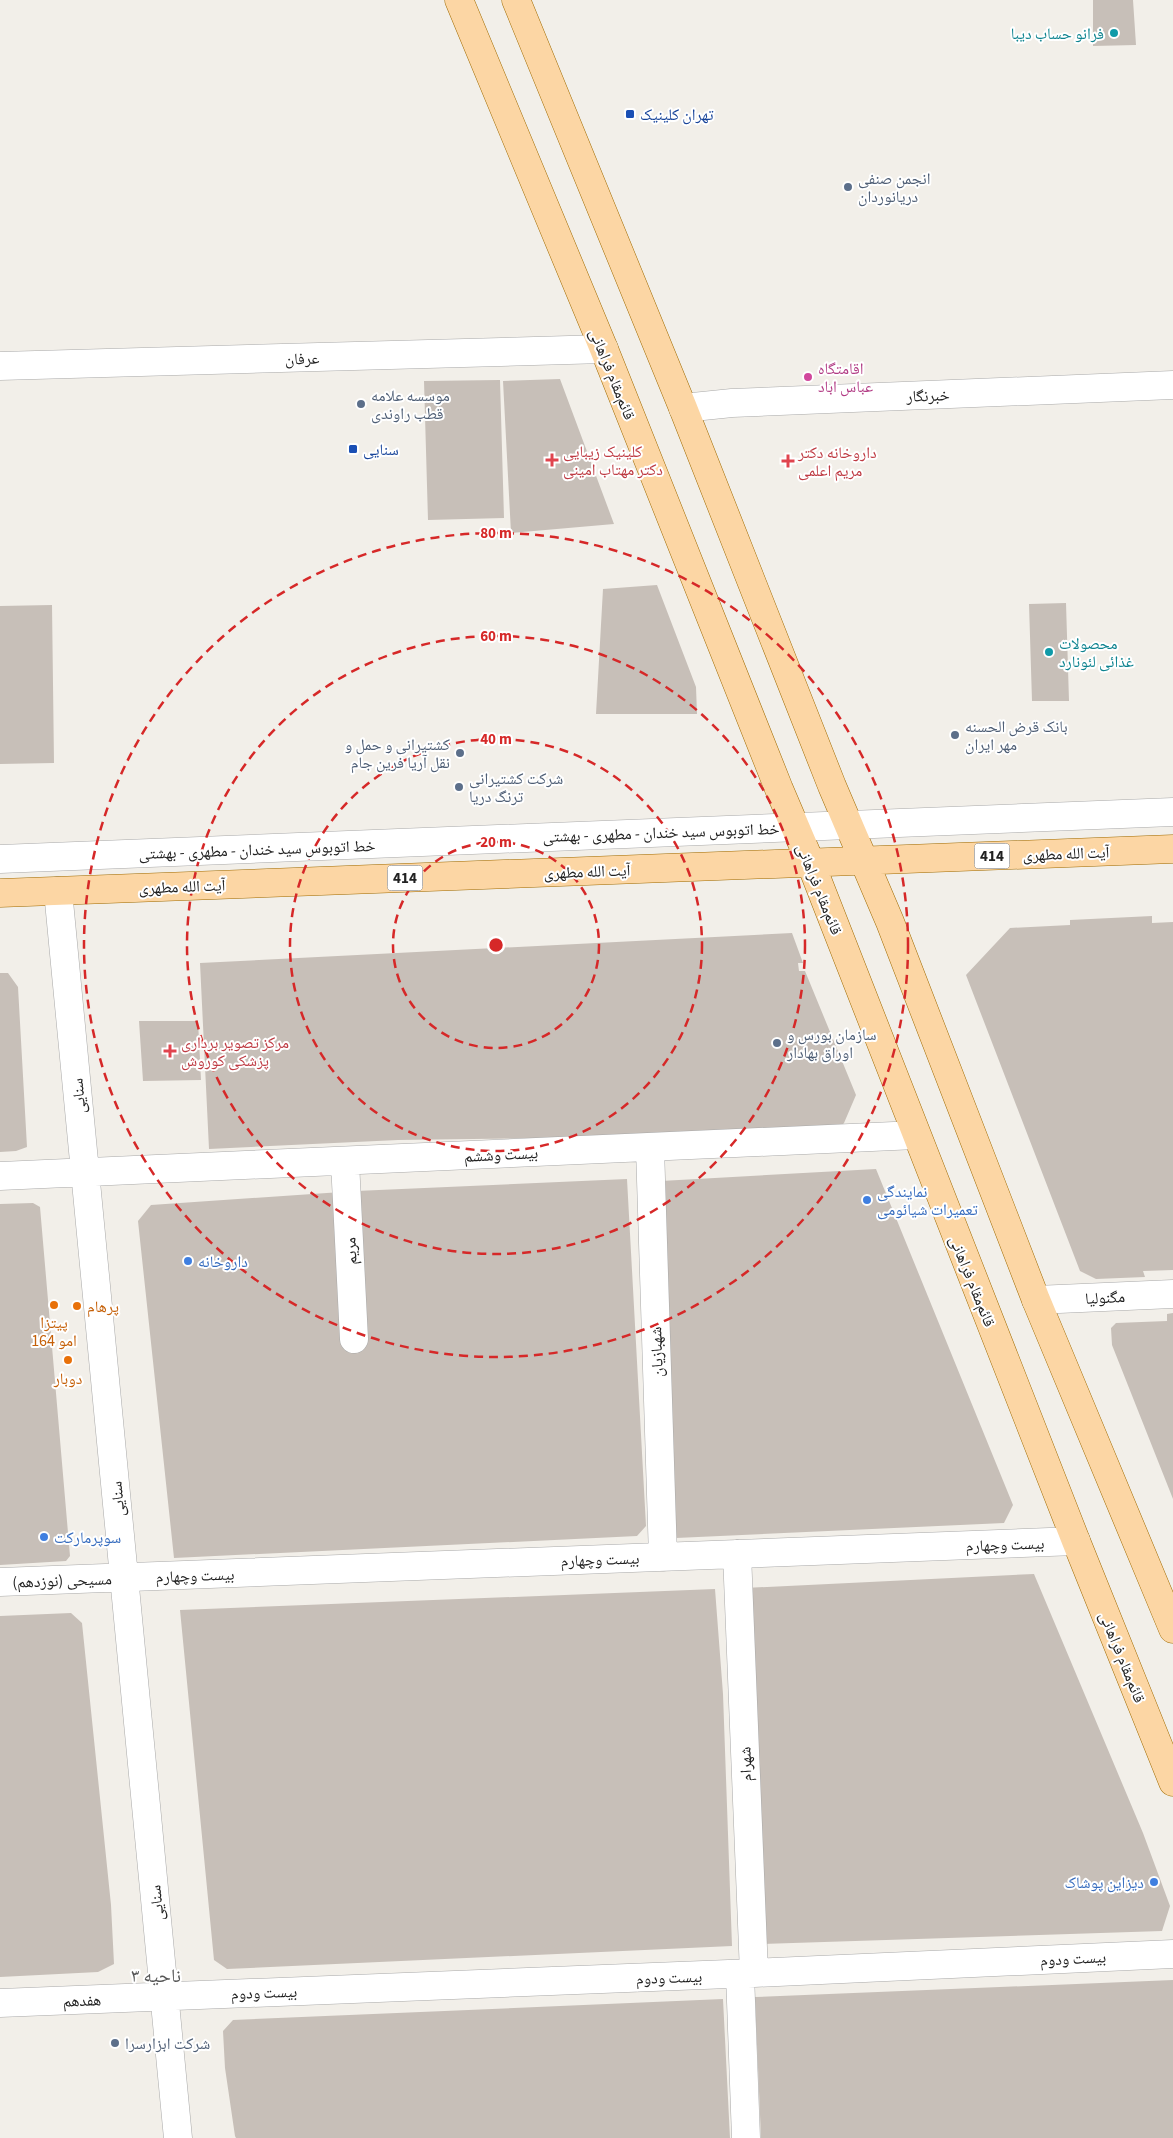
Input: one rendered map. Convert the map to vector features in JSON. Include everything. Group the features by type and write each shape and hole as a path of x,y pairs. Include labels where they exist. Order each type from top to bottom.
{"main road":[{"name":"قائم‌مقام فراهانی","path":"459,0 604,349 811,864 1076,1541 1173,1782"},
{"path":"516,0 683,408 848,825 890,922 1036,1300 1173,1629"},
{"name":"آیت الله مطهری","path":"0,893 1173,850"}],"street":[{"name":"عرفان","path":"0,366 604,349"},
{"name":"خبرنگار","path":"683,408 732,403 1173,385"},
{"name":"خط اتوبوس سید خندان - مطهری - بهشتی","path":"0,859 1173,812"},
{"name":"سنایی","path":"58,891 178,2138"},
{"name":"بیست وششم","path":"0,1176 86,1174 916,1135"},
{"name":"شهبازیان","path":"650,1148 663,1557"},
{"name":"مریم","path":"345,1162 354,1339"},
{"name":"مگنولیا","path":"1036,1300 1173,1294"},
{"name":"بیست وچهارم","path":"124,1577 1076,1541"},
{"name":"شهرام","path":"737,1554 747,1974 746,2138"},
{"name":"مسیحی (نوزدهم)","path":"0,1582 124,1577"},
{"name":"بیست ودوم","path":"165,1996 747,1974 1173,1954"},
{"name":"هفدهم","path":"0,2003 165,1996"}],"building":[{"name":"فرانو حساب دیبا","path":"1093,0 1133,0 1136,45 1093,46"},
{"path":"560,379 614,524 511,533 503,381"},
{"path":"500,380 504,518 428,520 424,381"},
{"path":"657,585 696,687 697,714 596,714 603,589"},
{"name":"محصولات غذائی لئونارد","path":"1066,603 1069,701 1032,701 1029,604"},
{"path":"52,605 54,763 0,764 0,606"},
{"path":"1152,916 1152,923 1173,922 1173,1270 1143,1271 1145,1277 1096,1279 1080,1271 966,975 1010,928 1070,925 1070,920"},
{"path":"792,933 803,963 798,963 799,971 805,971 856,1095 844,1123 834,1134 398,1140 209,1149 200,963"},
{"path":"0,973 8,973 18,987 27,1147 16,1151 0,1152"},
{"name":"مرکز تصویر برداری پزشکی کوروش","path":"139,1021 198,1021 201,1080 143,1081"},
{"path":"876,1169 1013,1505 1004,1523 676,1538 661,1181"},
{"path":"627,1179 646,1526 637,1536 174,1558 138,1221 151,1205 356,1191"},
{"path":"33,1203 40,1207 70,1556 66,1561 0,1565 0,1204"},
{"path":"1173,1313 1173,1499 1112,1345 1111,1328 1116,1323 1167,1321 1167,1314"},
{"path":"1034,1574 1143,1833 1170,1906 1162,1931 760,1944 744,1588"},
{"path":"715,1589 723,1694 732,1946 227,1969 214,1960 180,1610"},
{"path":"71,1613 82,1623 111,1905 114,1964 98,1972 0,1977 0,1616"},
{"path":"1173,1980 1173,2138 761,2138 755,1997"},
{"path":"723,1999 730,2138 236,2138 235,2136 225,2068 223,2031 233,2020"}],"place":[{"name":"فرانو حساب دیبا","path":"1114,33"},
{"name":"تهران کلینیک","path":"630,114"},
{"name":"انجمن صنفی دریانوردان","path":"848,187"},
{"name":"اقامتگاه عباس اباد","path":"808,377"},
{"name":"موسسه علامه قطب راوندی","path":"361,404"},
{"name":"سنایی","path":"353,449"},
{"name":"کلینیک زیبایی دکتر مهتاب امینی","path":"552,460"},
{"name":"داروخانه دکتر مریم اعلمی","path":"788,461"},
{"name":"محصولات غذائی لئونارد","path":"1049,652"},
{"name":"بانک قرض الحسنه مهر ایران","path":"955,735"},
{"name":"کشتیرانی و حمل و نقل آریا فرین جام","path":"460,753"},
{"name":"شرکت کشتیرانی ترنگ دریا","path":"459,787"},
{"name":"سازمان بورس و اوراق بهادار","path":"777,1043"},
{"name":"مرکز تصویر برداری پزشکی کوروش","path":"170,1051"},
{"name":"نمایندگی تعمیرات شیائومی","path":"867,1200"},
{"name":"داروخانه","path":"188,1261"},
{"name":"پیتزا امو 164","path":"54,1305"},
{"name":"پرهام","path":"77,1306"},
{"name":"دوبار","path":"68,1360"},
{"name":"سوپرمارکت","path":"44,1537"},
{"name":"دیزاین پوشاک","path":"1154,1882"},
{"name":"شرکت ابزارسرا","path":"115,2043"}],"district":[{"name":"ناحیه ۳","path":"156,1975"}]}
